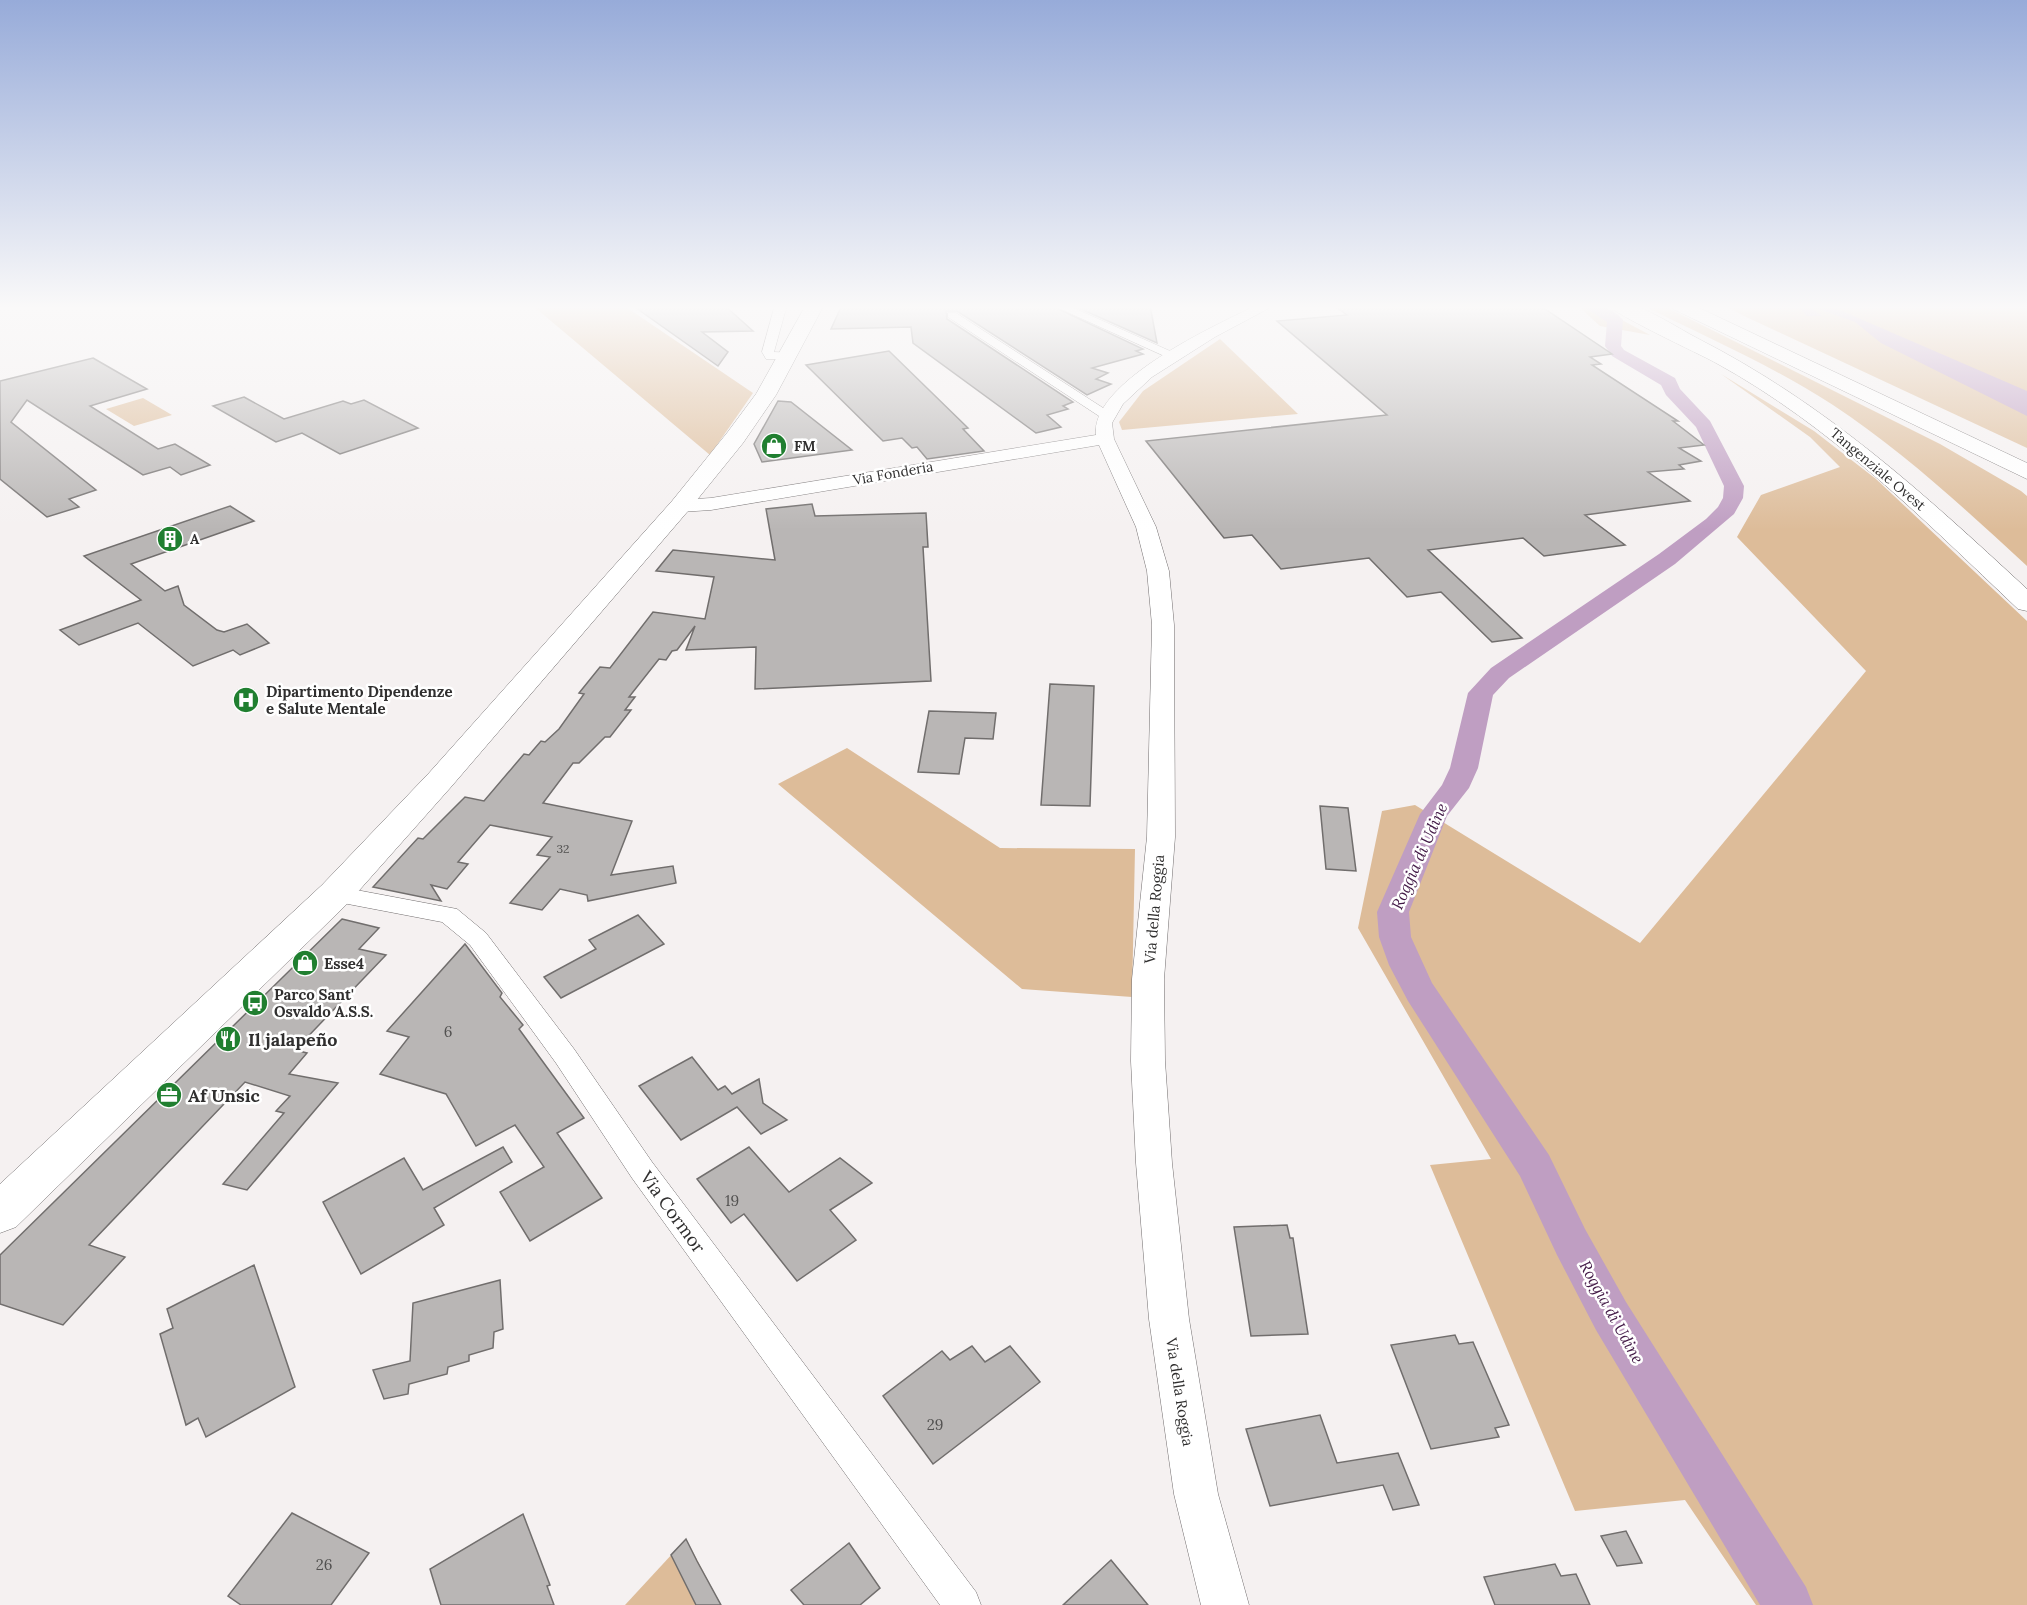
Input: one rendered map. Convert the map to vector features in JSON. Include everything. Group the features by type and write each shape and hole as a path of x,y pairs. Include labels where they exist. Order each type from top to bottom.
{"main road":[{"path":"0,1213 335,894 440,780 680,506 710,470 766,395 775,380"},
{"name":"Tangenziale Ovest","path":"1759,380 1796,403 1899,483 2027,603"},
{"name":"Tangenziale Ovest","path":"1777,380 1861,432 1928,484 2027,577"},
{"path":"1864,380 2027,457"},
{"path":"1839,381 2027,472"},
{"path":"1839,381 1874,405 1985,461 2027,489"}],"street":[{"path":"1041,380 1106,427 1129,388 1140,380"},
{"name":"Via Fonderia","path":"680,506 711,504 1070,443 1106,427"},
{"name":"Via della Roggia","path":"1106,427 1146,527 1158,571 1163,625 1161,837 1148,979 1148,1061 1154,1163 1169,1319 1194,1482 1225,1605"},
{"name":"Via Cormor","path":"335,894 448,915 478,939 565,1056 642,1170 963,1605"}],"shaded area":[{"path":"621,380 734,380 753,393 710,455"},
{"path":"1159,380 1263,380 1298,414 1122,430 1119,422 1143,391"},
{"path":"1729,380 1814,431 1876,479 2027,621 2027,1605 1756,1605 1685,1500 1575,1511 1430,1165 1491,1159 1358,928 1382,811 1415,805 1640,943 1866,671 1737,537 1761,495 1840,467 1810,437"},
{"path":"1790,380 1812,380 1940,444 2021,491 2027,496 2027,566 1957,502 1885,442"},
{"path":"1881,380 2027,380 2027,448"},
{"path":"1955,380 2001,380 2027,391 2027,416"},
{"path":"143,398 172,415 134,426 106,409"},
{"path":"847,748 1000,848 1135,849 1132,997 1022,989 778,784"},
{"path":"686,1539 721,1605 625,1605"}],"building":[{"path":"131,380 147,389 90,406 158,449 175,444 210,465 181,475 170,467 143,475 27,400 11,422 96,490 69,499 79,507 47,517 0,479 0,381"},
{"path":"821,380 919,380 968,428 963,429 984,451 927,459 917,447 912,448 902,438 883,441"},
{"path":"963,380 1039,380 1073,402 1063,406 1068,409 1047,415 1061,427 1036,433"},
{"path":"1064,380 1099,380 1111,384 1087,395"},
{"path":"1346,380 1615,380 1678,421 1673,421 1704,445 1679,448 1701,461 1679,465 1684,469 1648,472 1690,501 1585,515 1625,545 1544,556 1523,538 1428,550 1522,638 1492,642 1441,592 1407,597 1369,558 1281,569 1252,535 1224,538 1146,441 1387,415"},
{"path":"244,397 284,419 343,401 351,404 364,400 418,428 340,454 302,433 276,442 213,406"},
{"path":"778,401 791,402 852,450 762,462 754,444"},
{"path":"812,504 815,516 926,513 928,547 923,547 931,681 755,689 756,647 686,650 695,626 677,650 672,651 666,660 659,659 629,697 635,697 625,710 631,710 610,737 605,737 579,763 573,763 543,803 632,821 611,875 673,866 676,883 588,901 587,895 560,889 542,910 510,903 550,857 537,855 552,837 490,825 458,862 468,864 447,889 431,885 441,901 373,887 418,838 423,839 465,797 484,801 524,754 529,755 541,741 545,742 559,729 584,694 579,693 600,667 610,668 653,612 705,619 714,577 656,571 673,550 775,560 766,509"},
{"path":"230,506 254,521 131,564 165,591 178,586 184,605 217,630 224,632 247,624 269,643 240,655 233,650 193,666 138,623 79,645 60,630 141,600 84,556"},
{"path":"1050,684 1094,686 1090,806 1041,805"},
{"path":"929,711 996,713 993,739 965,738 959,774 918,772"},
{"path":"1320,806 1348,808 1356,871 1326,869"},
{"path":"638,915 664,944 561,998 544,977 596,949 589,940"},
{"path":"342,919 379,928 359,949 386,955 295,1050 307,1053 289,1074 338,1083 247,1190 223,1184 284,1113 276,1111 290,1096 245,1082 89,1245 125,1257 63,1325 0,1304 0,1255"},
{"path":"465,944 502,993 500,997 523,1025 519,1029 584,1118 557,1133 602,1198 530,1241 500,1192 544,1167 515,1125 476,1146 446,1094 380,1074 409,1037 387,1031"},
{"path":"692,1057 718,1090 725,1086 732,1094 759,1079 763,1103 787,1120 761,1134 737,1107 681,1140 639,1086"},
{"path":"503,1147 512,1162 434,1208 444,1225 361,1274 323,1202 404,1158 423,1190"},
{"path":"749,1147 789,1192 840,1158 872,1183 830,1210 856,1240 797,1281 744,1214 731,1223 697,1179"},
{"path":"1287,1225 1290,1238 1293,1238 1308,1334 1251,1336 1234,1227"},
{"path":"254,1265 295,1387 206,1437 198,1418 186,1425 160,1334 173,1328 167,1309"},
{"path":"500,1280 503,1329 494,1332 493,1348 469,1355 469,1361 448,1367 447,1374 409,1384 408,1394 384,1399 373,1370 410,1361 413,1303"},
{"path":"1455,1335 1459,1344 1473,1342 1509,1425 1495,1428 1499,1437 1431,1449 1391,1345"},
{"path":"972,1346 985,1362 1010,1346 1040,1382 933,1464 883,1396 942,1351 950,1360"},
{"path":"1320,1415 1337,1463 1398,1453 1419,1505 1393,1510 1383,1485 1270,1506 1246,1429"},
{"path":"292,1513 369,1553 331,1605 241,1605 228,1596"},
{"path":"523,1514 550,1585 547,1586 554,1605 441,1605 430,1569"},
{"path":"1626,1531 1642,1563 1617,1566 1601,1536"},
{"path":"686,1539 721,1605 696,1605 671,1555"},
{"path":"849,1543 880,1588 860,1605 804,1605 791,1590"},
{"path":"1111,1560 1148,1605 1063,1605"},
{"path":"1555,1564 1561,1576 1576,1574 1590,1605 1495,1605 1484,1577"}],"waterway":[{"name":"Roggia di Udine","path":"1665,380 1669,382 1672,391 1704,425 1734,486 1733,498 1727,510 1713,523 1667,559 1500,673 1481,693 1464,768 1455,788 1434,814 1393,912 1395,937 1405,965 1420,992 1535,1166 1571,1242 1611,1316 1788,1605"}],"place":[{"name":"FM","path":"774,446"},
{"name":"A","path":"170,539"},
{"name":"Dipartimento Dipendenze e Salute Mentale","path":"246,700"},
{"name":"Esse4","path":"305,963"},
{"name":"Parco Sant' Osvaldo A.S.S.","path":"255,1003"},
{"name":"Il jalapeño","path":"228,1039"},
{"name":"Af Unsic","path":"169,1095"}]}
